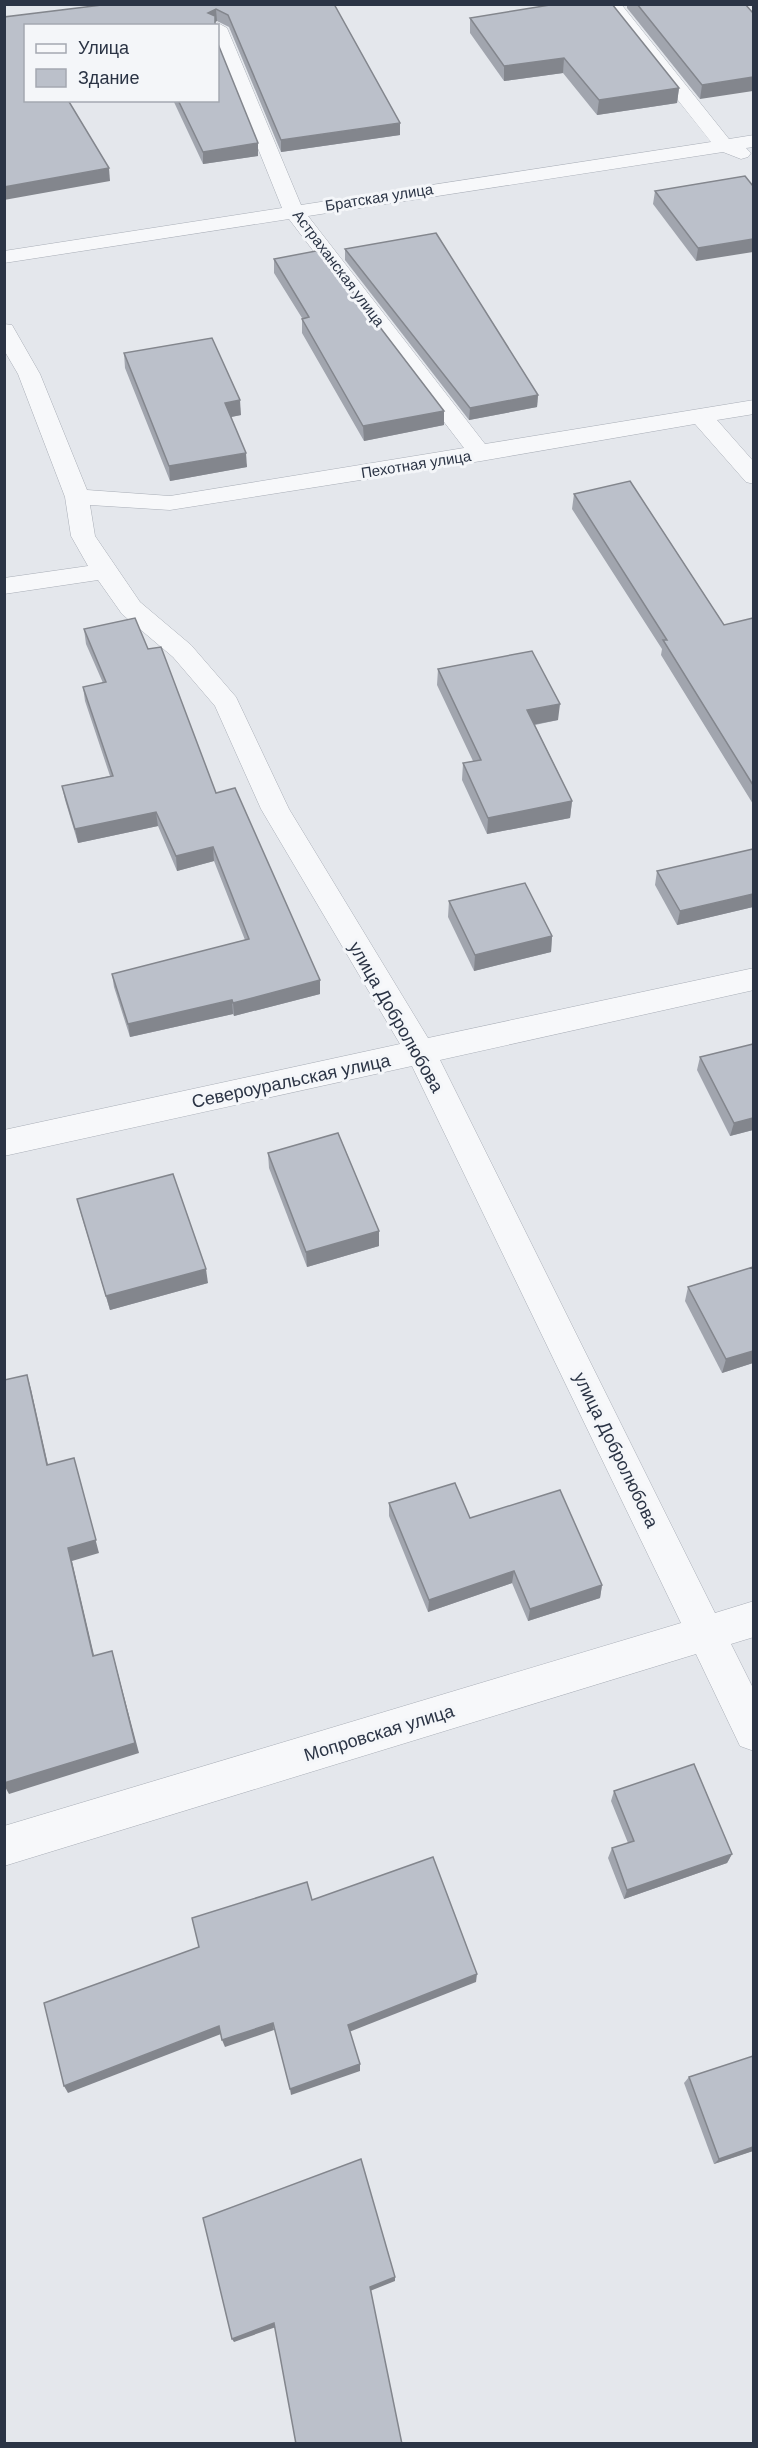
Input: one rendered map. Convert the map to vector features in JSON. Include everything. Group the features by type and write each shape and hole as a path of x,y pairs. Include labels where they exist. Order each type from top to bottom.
{"street":[{"path":"611,4 724,145 753,160"},
{"name":"Астраханская улица","path":"219,33 293,210 481,454"},
{"name":"Братская улица","path":"4,257 293,210 753,141"},
{"name":"улица Добролюбова","path":"4,330 29,374 77,497 83,536 104,571 131,608 182,651 227,703 274,809 421,1053 753,1732"},
{"name":"Пехотная улица","path":"77,497 170,503 481,454 753,407"},
{"path":"701,416 753,477"},
{"path":"4,586 104,571"},
{"name":"Североуральская улица","path":"4,1143 753,979"},
{"name":"Мопровская улица","path":"4,1846 753,1619"}],"building":[{"path":"110,4 334,4 400,123 281,140 228,15 216,9 208,13 215,16 215,24 24,24 24,102 69,102 109,168 4,187 4,17"},
{"path":"556,4 612,4 679,88 599,100 564,58 504,66 470,18"},
{"path":"637,4 745,4 753,13 753,77 702,85"},
{"path":"219,46 258,143 203,152 179,102 219,102"},
{"path":"745,176 753,186 753,239 698,248 655,191"},
{"path":"436,233 538,395 470,408 345,249"},
{"path":"321,250 444,411 363,426 302,319 309,317 274,259"},
{"path":"212,338 240,400 225,403 246,453 169,466 124,353"},
{"path":"630,481 724,625 753,618 753,785 663,640 667,640 574,494"},
{"path":"135,618 148,649 161,647 216,793 235,788 320,980 233,1003 232,1000 128,1024 112,974 249,939 213,847 176,856 156,812 75,829 62,786 113,776 83,687 106,682 84,629"},
{"path":"532,651 560,704 527,710 572,801 488,818 463,763 481,760 438,669"},
{"path":"753,849 753,894 680,911 657,871"},
{"path":"525,883 552,936 475,955 449,901"},
{"path":"753,1044 753,1118 734,1123 700,1057"},
{"path":"338,1133 379,1231 306,1252 268,1153"},
{"path":"173,1174 206,1269 106,1296 77,1199"},
{"path":"753,1267 753,1351 726,1359 688,1287"},
{"path":"27,1375 47,1465 74,1458 96,1540 68,1548 93,1656 112,1651 135,1743 4,1783 4,1380"},
{"path":"455,1483 470,1518 560,1490 602,1585 530,1609 514,1571 429,1600 389,1503"},
{"path":"694,1764 732,1854 627,1890 612,1848 634,1841 614,1791"},
{"path":"433,1857 477,1974 348,2025 360,2064 290,2089 273,2023 222,2040 219,2026 64,2086 44,2003 199,1947 192,1918 307,1882 312,1900"},
{"path":"753,2056 753,2147 719,2159 689,2077"},
{"path":"361,2159 395,2277 370,2287 402,2444 296,2444 274,2323 232,2339 203,2218"}]}
